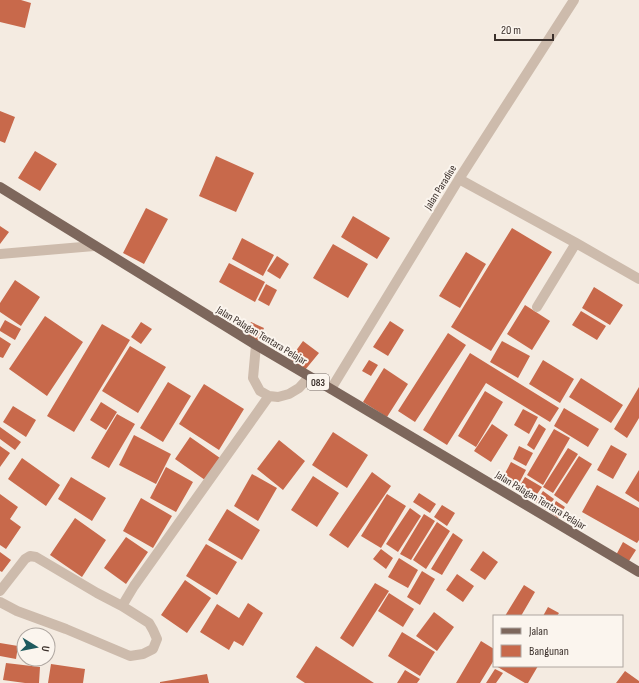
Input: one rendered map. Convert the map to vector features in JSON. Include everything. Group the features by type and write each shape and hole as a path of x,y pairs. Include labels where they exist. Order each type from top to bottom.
{"main road":[{"name":"Jalan Palagan Tentara Pelajar","path":"0,187 309,377 639,572"}],"street":[{"name":"Jalan Paradise","path":"331,389 569,2"},
{"path":"459,179 639,279"},
{"path":"537,308 576,243"},
{"path":"0,254 94,246"},
{"path":"256,345 253,378 260,390 269,396 278,397 289,394 298,388 309,377"},
{"path":"122,606 134,586 269,396"},
{"path":"0,591 25,559 30,556 36,557 149,623 157,639 153,649 143,654 130,656 0,602"}],"building":[{"path":"0,0 21,0 31,3 25,28 0,22"},
{"path":"0,111 15,117 5,143 0,141"},
{"path":"35,151 57,164 40,191 18,178"},
{"path":"216,156 254,173 236,212 199,196"},
{"path":"146,208 168,219 144,264 123,253"},
{"path":"353,216 390,238 377,259 341,237"},
{"path":"0,226 9,232 0,244"},
{"path":"512,228 552,252 491,351 451,327"},
{"path":"242,238 274,255 263,276 232,259"},
{"path":"333,244 368,264 348,298 313,278"},
{"path":"466,252 486,264 460,308 439,296"},
{"path":"277,256 289,264 280,279 267,271"},
{"path":"229,263 265,282 255,302 219,282"},
{"path":"15,280 40,297 21,326 0,312 0,303"},
{"path":"266,284 277,290 269,306 258,300"},
{"path":"594,287 623,305 610,325 582,308"},
{"path":"525,305 550,321 532,350 507,334"},
{"path":"581,311 606,326 597,340 572,325"},
{"path":"45,316 83,342 47,396 9,369"},
{"path":"5,320 21,329 15,340 0,331"},
{"path":"390,321 404,330 388,356 373,347"},
{"path":"141,322 152,329 141,344 131,337"},
{"path":"251,322 264,328 258,341 245,335"},
{"path":"102,324 130,340 74,432 47,416"},
{"path":"448,333 466,345 415,422 398,411"},
{"path":"0,337 11,344 3,358 0,357"},
{"path":"303,341 319,353 305,370 290,359"},
{"path":"502,341 530,356 518,378 490,362"},
{"path":"130,346 166,367 138,413 102,391"},
{"path":"470,353 559,408 550,422 486,383 447,445 423,430"},
{"path":"369,360 378,365 371,376 362,371"},
{"path":"543,360 574,379 560,403 529,384"},
{"path":"384,368 408,384 387,417 363,402"},
{"path":"581,378 623,405 611,423 569,397"},
{"path":"168,382 191,396 163,442 140,428"},
{"path":"204,384 244,409 219,450 179,424"},
{"path":"639,387 639,418 627,438 614,429"},
{"path":"485,391 503,402 476,447 458,436"},
{"path":"101,402 117,412 106,430 90,420"},
{"path":"13,406 36,420 26,437 3,422"},
{"path":"564,408 599,429 588,447 554,426"},
{"path":"523,409 538,417 529,434 514,425"},
{"path":"117,414 135,424 109,468 91,458"},
{"path":"492,424 508,435 491,462 474,451"},
{"path":"539,424 546,429 534,450 527,445"},
{"path":"0,427 21,442 15,450 0,439"},
{"path":"554,429 570,438 543,485 527,475"},
{"path":"333,432 368,455 347,488 312,465"},
{"path":"134,435 171,454 156,484 119,465"},
{"path":"190,437 220,458 205,480 175,459"},
{"path":"279,440 305,461 283,490 257,469"},
{"path":"611,445 627,454 613,479 597,470"},
{"path":"0,446 10,453 0,467"},
{"path":"519,446 533,453 526,466 513,459"},
{"path":"568,448 578,454 553,493 543,487"},
{"path":"579,456 592,464 567,504 554,495"},
{"path":"22,458 60,485 46,506 8,479"},
{"path":"511,462 526,470 516,489 501,481"},
{"path":"166,467 193,482 176,512 150,498"},
{"path":"639,470 639,502 625,493"},
{"path":"372,472 391,486 348,548 329,535"},
{"path":"252,474 277,488 258,521 234,506"},
{"path":"313,476 339,493 317,527 291,510"},
{"path":"71,477 106,498 92,521 58,499"},
{"path":"525,477 542,487 533,500 518,489"},
{"path":"597,485 639,508 639,540 637,543 582,512"},
{"path":"543,491 554,499 546,510 536,502"},
{"path":"419,493 436,504 430,513 413,502"},
{"path":"0,494 18,507 10,519 21,527 6,549 0,545"},
{"path":"387,494 406,506 381,548 361,536"},
{"path":"141,498 172,516 153,548 123,531"},
{"path":"556,501 565,507 558,518 550,512"},
{"path":"442,505 455,513 447,526 434,517"},
{"path":"410,508 421,516 398,552 386,544"},
{"path":"227,509 260,530 242,560 208,540"},
{"path":"424,514 435,521 411,560 400,554"},
{"path":"75,518 106,540 82,577 50,555"},
{"path":"437,522 450,531 426,569 413,560"},
{"path":"453,533 463,540 442,575 431,569"},
{"path":"126,537 148,552 126,584 104,568"},
{"path":"623,542 636,550 627,564 615,557"},
{"path":"206,544 237,562 217,595 186,576"},
{"path":"381,549 393,558 386,569 373,559"},
{"path":"483,551 498,562 485,580 470,570"},
{"path":"0,552 11,560 2,572 0,571"},
{"path":"399,558 418,570 408,588 388,577"},
{"path":"422,571 435,579 420,605 407,597"},
{"path":"457,574 474,586 463,602 446,590"},
{"path":"185,580 211,598 187,633 161,615"},
{"path":"375,583 389,591 353,647 340,638"},
{"path":"524,585 535,592 522,615 506,615"},
{"path":"389,593 414,609 403,627 378,611"},
{"path":"248,603 263,613 243,646 234,641 229,650 200,632 217,604 239,618"},
{"path":"548,607 559,613 558,615 544,615"},
{"path":"434,612 454,627 437,651 416,636"},
{"path":"402,632 435,652 420,676 388,656"},
{"path":"481,641 493,648 493,662 480,683 456,683"},
{"path":"0,643 16,646 16,659 0,656"},
{"path":"316,646 374,683 305,683 296,677"},
{"path":"6,663 16,664 16,667 40,667 39,683 3,680"},
{"path":"56,665 85,669 83,683 48,683 51,667 56,667"},
{"path":"498,667 537,667 528,683 525,683"},
{"path":"495,669 503,673 496,683 486,683"},
{"path":"405,670 420,679 417,683 397,683"},
{"path":"625,671 639,681 639,683 616,683"},
{"path":"207,674 209,683 160,683 160,682"}]}
